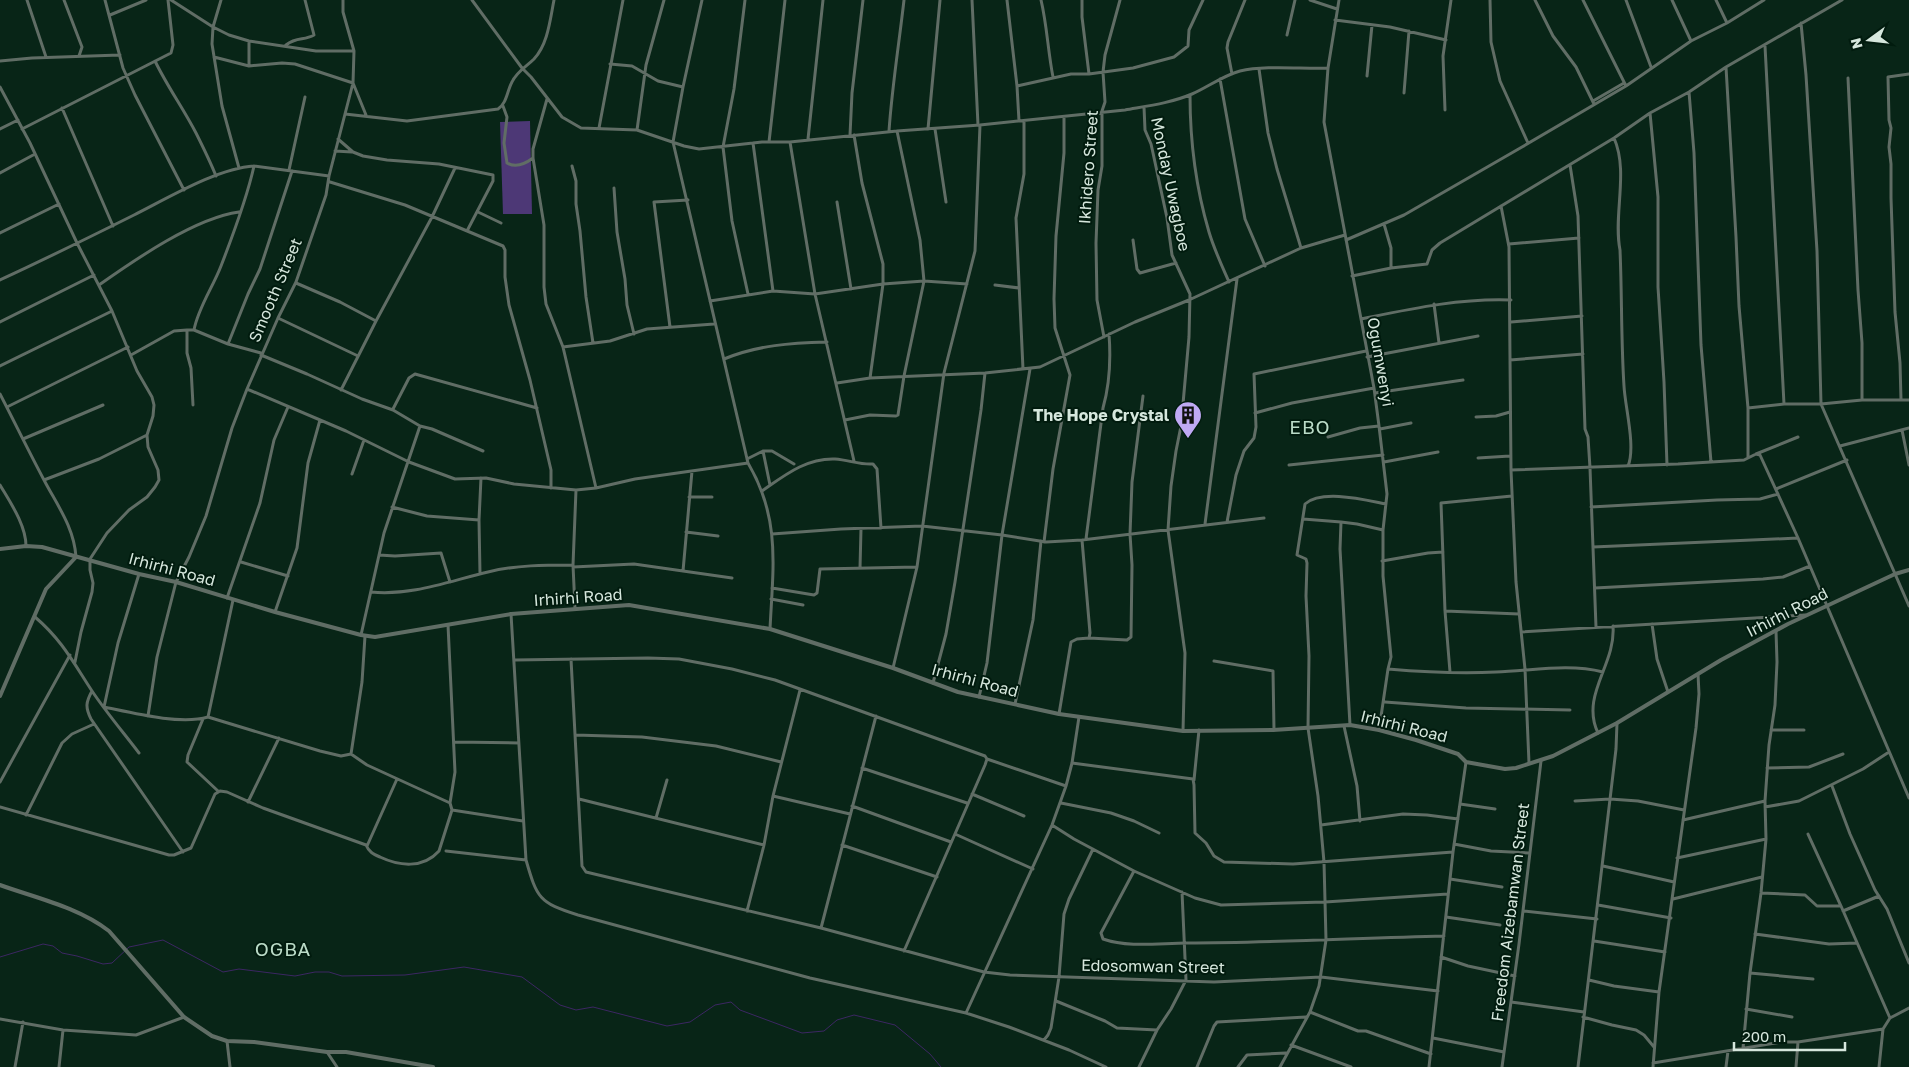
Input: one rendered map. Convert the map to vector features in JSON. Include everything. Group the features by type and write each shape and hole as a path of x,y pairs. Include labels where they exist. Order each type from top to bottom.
{"street":[{"path":"27,0 46,57"},
{"path":"64,0 82,47 79,56"},
{"path":"105,0 126,75 184,190"},
{"path":"110,15 146,0"},
{"path":"169,0 213,27 249,41 316,51 354,51"},
{"path":"22,129 171,53 173,45 169,0"},
{"path":"221,0 213,27 212,44 222,106 239,168"},
{"path":"286,46 293,40 310,38 314,35 305,0"},
{"name":"Smooth Street","path":"148,716 157,657 176,582 189,558 206,516 232,428 246,389 296,282 330,182 329,176 353,83 354,51 343,12 343,0"},
{"path":"472,0 562,118 580,128 637,130 699,149 753,143 790,142 896,130 935,129 1024,121 1144,107 1190,95 1232,74 1259,69 1328,68"},
{"path":"533,158 521,165 509,165 507,163 504,143 507,117 503,106 513,80 522,68 534,59 543,46 554,0"},
{"path":"599,128 622,0"},
{"path":"637,130 644,72 664,0"},
{"path":"702,0 682,87 673,142 688,200 714,324 748,461 762,491 771,520 774,556 770,629"},
{"path":"745,0 734,89 724,147 732,221 748,294"},
{"path":"769,142 785,0"},
{"path":"808,139 823,0"},
{"path":"863,0 852,93 852,135 883,264 883,284 870,378"},
{"path":"889,131 893,79 904,0"},
{"path":"928,128 940,0"},
{"path":"893,668 917,567 944,373 974,257 977,236 979,125 972,0"},
{"path":"1007,0 1018,86 1019,121"},
{"path":"1041,0 1053,77"},
{"path":"1082,0 1082,17 1089,74"},
{"name":"Ikhidero Street","path":"1104,337 1097,300 1096,243 1098,190 1102,166 1102,112 1105,102 1103,72 1120,0"},
{"path":"1018,86 1071,74 1089,74 1133,68 1174,57 1186,49 1189,41 1189,30 1203,0"},
{"path":"1232,74 1228,42 1245,0"},
{"path":"1287,35 1296,0"},
{"path":"1310,0 1337,9"},
{"name":"Ogumwenyi","path":"1339,0 1328,68 1324,122 1327,147 1375,393 1387,494 1382,561 1391,657 1379,730"},
{"path":"1445,110 1443,56 1451,0"},
{"path":"1490,0 1491,42 1500,81 1528,143"},
{"path":"1536,0 1553,36 1576,67 1594,103"},
{"path":"1583,0 1625,84"},
{"path":"1626,0 1651,67"},
{"path":"1672,0 1691,42"},
{"path":"1716,0 1727,23"},
{"path":"1352,276 1391,268 1427,264 1432,250 1440,243 1614,138 1650,113 1689,92 1726,67 1842,0"},
{"path":"1346,240 1404,215 1528,143 1691,42 1727,23 1762,1"},
{"path":"1336,20 1410,31 1446,40"},
{"path":"1801,23 1816,241 1821,404 1909,606"},
{"path":"1367,76 1372,25"},
{"path":"1404,93 1410,31"},
{"path":"249,41 249,66"},
{"path":"1765,46 1784,404"},
{"path":"0,61 46,57 120,55"},
{"path":"214,57 249,66 282,63 295,64 353,83 366,115"},
{"path":"155,61 165,82 175,95 196,132 216,176"},
{"path":"610,64 632,66 658,81 682,87"},
{"path":"1726,67 1739,314 1748,408 1748,457"},
{"path":"1259,69 1268,133 1301,248"},
{"path":"1901,400 1890,198 1891,164 1889,147 1891,128 1889,120 1888,77 1909,74"},
{"path":"1848,78 1862,342 1862,400"},
{"path":"1220,79 1245,219 1265,266"},
{"path":"0,87 112,311 141,380 152,397 153,416 147,435 148,447 158,470 156,487 107,533 90,559 93,583 92,592 75,662"},
{"path":"1689,92 1694,153 1701,345 1711,462"},
{"path":"1190,95 1191,137 1203,208 1209,234 1229,282"},
{"path":"228,344 260,269 291,170 305,97"},
{"path":"547,98 533,148 544,225 544,287 546,304 563,347 596,488"},
{"path":"345,114 413,121 494,110 503,106"},
{"name":"Monday Uwagboe","path":"1144,107 1145,130 1151,144 1167,218 1172,255 1190,294 1189,337 1181,426 1171,486 1168,530 1185,653 1184,731"},
{"path":"62,108 113,226"},
{"path":"1650,113 1658,197 1658,286 1667,465"},
{"path":"1015,704 1033,620 1053,469 1070,375 1065,354 1055,328 1054,298 1056,236 1064,154 1064,117"},
{"path":"0,129 18,120"},
{"path":"1023,369 1016,218 1024,174 1024,121"},
{"path":"935,129 946,202"},
{"path":"845,420 870,415 898,415 904,376 924,281 920,240 896,130"},
{"path":"1614,138 1617,145 1621,185 1617,229 1620,250 1624,386 1631,447 1631,460 1628,466"},
{"path":"338,140 353,152"},
{"path":"790,142 815,294 854,461"},
{"path":"753,143 773,291"},
{"path":"335,151 353,152 387,160 439,164 490,173 494,176 493,182 467,231"},
{"path":"0,173 35,154"},
{"path":"1570,164 1578,216 1578,269 1582,316 1585,429 1588,437 1590,468 1596,627"},
{"path":"194,330 196,321 221,266 250,185 254,166"},
{"path":"0,280 184,190 239,168 254,166 329,176"},
{"path":"572,166 576,181 576,204 593,342"},
{"path":"340,390 432,217 455,168"},
{"path":"330,182 405,205 503,246 505,250 505,277 509,305 537,408 551,470 552,488"},
{"path":"614,188 617,232 625,279 627,305 634,334"},
{"path":"670,327 654,202 688,200"},
{"path":"837,202 851,289"},
{"path":"0,233 59,204"},
{"path":"1501,206 1509,244 1511,300 1510,456 1519,614 1525,669 1529,763"},
{"path":"99,285 126,266 194,226 223,214 239,212"},
{"path":"478,212 501,223"},
{"path":"1384,224 1391,248 1391,268"},
{"path":"837,383 870,378 1030,369 1051,363 1065,354 1265,266 1301,248 1345,234"},
{"path":"1509,244 1579,238"},
{"path":"1133,240 1137,268 1140,273 1176,263"},
{"path":"0,322 94,275"},
{"path":"1205,524 1237,278"},
{"path":"710,301 773,291 815,294 883,284 924,281 967,284"},
{"path":"296,282 376,321"},
{"path":"995,285 1019,288"},
{"path":"1360,319 1434,304 1493,299 1511,300"},
{"path":"1434,304 1438,343"},
{"path":"0,366 112,311"},
{"path":"1511,322 1582,316"},
{"path":"278,318 358,356"},
{"path":"563,347 610,341 647,329 714,324"},
{"path":"187,330 187,353 191,368 193,405"},
{"path":"131,355 174,331 194,330 228,344 261,354 340,390 393,410 420,426 432,429 483,451"},
{"path":"1089,638 1084,540 1103,408 1108,390 1111,355 1109,334"},
{"path":"1367,357 1478,336"},
{"path":"724,359 769,345 827,342"},
{"path":"7,407 128,347"},
{"path":"1227,522 1236,475 1244,451 1254,438 1254,374 1366,351"},
{"path":"1510,360 1583,354"},
{"path":"979,697 987,663 1002,535 1030,369"},
{"path":"933,683 946,634 955,582 985,373"},
{"path":"393,410 409,378 414,374 537,408"},
{"path":"1375,393 1463,380"},
{"path":"1255,413 1292,403 1374,388"},
{"path":"246,389 320,420 409,462 455,479 481,478 576,490 748,461 763,451 772,451 794,464"},
{"path":"0,394 71,528 76,557 46,590 0,696"},
{"path":"1059,714 1071,642 1077,639 1089,638 1127,640 1131,637 1132,565 1130,534 1132,482 1143,396"},
{"path":"1748,408 1862,400 1909,400"},
{"path":"23,440 103,405"},
{"path":"227,598 260,504 274,440 288,407"},
{"path":"1476,417 1496,416 1510,412"},
{"path":"274,612 288,576 299,536 308,463 320,420"},
{"path":"1328,437 1360,428 1411,423"},
{"path":"351,754 362,682 363,636 371,592 392,507 420,426"},
{"path":"1840,446 1909,428"},
{"path":"1902,430 1909,465"},
{"path":"44,480 99,459 147,435"},
{"path":"1511,470 1667,465 1744,460 1798,437"},
{"path":"352,474 364,440"},
{"path":"763,451 770,485"},
{"path":"1384,462 1438,452"},
{"path":"1756,454 1762,458 1798,538 1909,798"},
{"path":"1290,465 1383,455"},
{"path":"1478,458 1510,456"},
{"path":"762,491 806,463 821,459 854,461 861,465 873,464 878,469 881,528"},
{"path":"1591,507 1760,499 1846,460"},
{"path":"683,571 692,471"},
{"path":"480,574 479,520 481,478"},
{"path":"0,485 22,527 26,546"},
{"path":"575,608 573,566 576,490"},
{"path":"1450,672 1445,611 1441,502 1512,496"},
{"path":"689,497 712,497"},
{"path":"1280,1067 1310,1012 1321,977 1326,940 1321,825 1308,728 1307,563 1306,559 1297,555 1305,504 1312,500 1345,497 1386,504"},
{"path":"392,507 427,516 479,520"},
{"path":"772,534 922,526 1043,541 1084,540 1264,518"},
{"path":"1303,519 1357,524 1383,530"},
{"path":"1341,522 1340,548 1350,725"},
{"path":"860,568 861,529"},
{"path":"686,532 718,536"},
{"path":"1593,547 1798,538"},
{"name":"Irhirhi Road","path":"0,549 42,546 139,574 176,582 274,612 363,636 375,637 511,614 629,605 770,629 979,697 1059,714 1184,731 1274,730 1350,725 1379,730 1458,754 1466,762 1505,769 1516,768 1541,760 1598,733 1776,630 1894,574 1909,570"},
{"path":"1382,561 1443,552"},
{"path":"380,555 442,553 450,582"},
{"path":"241,562 288,576"},
{"path":"371,592 390,594 406,592 480,574 538,565 634,564 732,578"},
{"path":"1594,588 1783,577 1810,566"},
{"path":"772,588 814,595 817,593 820,569 917,567"},
{"path":"104,706 118,643 139,574"},
{"path":"771,599 803,606"},
{"path":"208,717 233,600"},
{"path":"1445,611 1519,614"},
{"path":"511,614 526,860 535,890 540,898 555,908 810,978 966,1013 1043,1040 1106,1067"},
{"path":"1521,632 1806,615"},
{"path":"34,617 49,629 70,655 92,691 139,753"},
{"path":"1652,624 1657,660 1668,692"},
{"path":"202,719 188,755 188,762 218,791 227,792 263,808 329,830 367,846 370,852 392,863 405,865 423,862 439,851 452,810 450,803 455,772 448,625"},
{"path":"1598,733 1592,722 1592,701 1611,653 1613,626"},
{"path":"1743,1048 1766,839 1765,801 1767,768 1778,662 1776,630"},
{"path":"0,782 70,655"},
{"path":"571,659 579,799 764,845"},
{"path":"515,660 679,660 732,669 800,690 980,752 987,759 1066,786"},
{"path":"1214,661 1273,671 1274,730"},
{"path":"1388,670 1497,672 1525,669 1589,668 1603,672"},
{"path":"1698,674 1699,694 1696,728 1682,820 1671,918 1659,992 1653,1065 1743,1048 1883,1029"},
{"path":"747,911 764,845 781,762 800,690"},
{"path":"92,691 86,706 94,724 183,852"},
{"path":"1384,702 1466,708 1570,710"},
{"path":"104,706 148,716 202,719 208,717 341,756 351,754 397,779 450,803"},
{"path":"821,928 876,716"},
{"path":"966,1013 1034,869 1061,803 1072,763 1079,717"},
{"path":"1578,1067 1603,866 1616,749 1617,723"},
{"path":"26,815 62,743 72,734 94,724"},
{"path":"1344,726 1356,786 1360,821"},
{"path":"1199,730 1194,781 1195,834 1206,843 1218,860 1293,864 1452,852"},
{"path":"1771,730 1804,730"},
{"path":"575,735 642,737 716,746 781,762"},
{"path":"248,802 279,738"},
{"path":"454,742 519,743"},
{"path":"1765,807 1799,802 1863,769 1889,752"},
{"path":"1767,768 1809,767 1843,754"},
{"path":"904,951 987,759"},
{"name":"Freedom Aizebamwan Street","path":"1502,1067 1512,1002 1541,760"},
{"path":"1429,1067 1432,1054 1452,852 1466,762"},
{"path":"1072,763 1190,778 1194,781"},
{"path":"862,768 968,803"},
{"path":"367,846 397,779"},
{"path":"656,818 667,780"},
{"path":"1832,786 1874,890 1880,896 1887,909 1909,963"},
{"path":"0,807 174,855 191,848 218,791"},
{"path":"972,794 1024,816"},
{"path":"773,796 850,814"},
{"name":"Edosomwan Street","path":"579,799 582,866 586,872 821,928 984,972 1059,977 1214,982 1321,977 1438,991"},
{"path":"1575,801 1610,799 1638,801 1684,810"},
{"path":"1682,820 1765,801"},
{"path":"1061,803 1112,813 1158,833"},
{"path":"1460,804 1495,809"},
{"path":"852,806 951,842"},
{"path":"452,810 523,821"},
{"path":"1321,825 1403,814 1458,819"},
{"path":"1052,825 1134,871 1182,892 1221,905 1325,902 1448,894"},
{"path":"955,834 1034,869"},
{"path":"1808,834 1890,1018"},
{"path":"1677,858 1766,839"},
{"path":"1454,844 1491,851 1529,853"},
{"path":"842,846 937,877"},
{"path":"1043,1040 1048,1036 1051,1029 1056,1000 1064,914 1069,899 1093,849"},
{"path":"446,851 526,860"},
{"path":"1603,866 1674,882"},
{"path":"1134,871 1101,933 1103,939 1121,942 1184,943 1444,936"},
{"path":"1673,899 1762,877"},
{"path":"1450,879 1502,887"},
{"path":"0,885 89,918 109,931 184,1017 205,1032 227,1041 254,1042 327,1052 346,1052 432,1067"},
{"path":"1139,1067 1157,1030 1172,1009 1186,980 1182,892"},
{"path":"1761,893 1805,895 1812,904 1817,906 1841,906"},
{"path":"1843,911 1880,896"},
{"path":"1598,905 1671,918"},
{"path":"1523,912 1597,918"},
{"path":"1446,917 1500,925"},
{"path":"1755,934 1829,944 1857,944"},
{"path":"1594,941 1666,952"},
{"path":"1441,957 1468,966 1515,976"},
{"path":"1750,973 1814,979"},
{"path":"1589,980 1614,986 1659,992"},
{"path":"1056,1000 1117,1028 1157,1030"},
{"path":"1512,1002 1584,1014 1612,1025 1636,1030 1644,1035 1655,1047"},
{"path":"1879,1067 1883,1029 1890,1018 1909,1008"},
{"path":"1746,1009 1792,1017"},
{"path":"1310,1012 1358,1031 1366,1031 1432,1054"},
{"path":"0,1019 63,1030 136,1035 184,1017"},
{"path":"1197,1067 1217,1022 1222,1020 1306,1017"},
{"path":"15,1067 23,1022"},
{"path":"59,1067 63,1030"},
{"path":"1433,1038 1504,1052"},
{"path":"227,1041 230,1067"},
{"path":"1796,1067 1798,1042"},
{"path":"1291,1045 1351,1067"},
{"path":"1726,1067 1728,1051"},
{"path":"327,1052 337,1067"},
{"path":"1238,1067 1247,1055 1287,1053"}],"shaded area":[{"path":"530,121 532,214 503,214 500,122"}],"waterway":[{"path":"0,957 43,944 53,946 62,953 103,964 112,963 129,947 163,940 223,972 239,969 295,976 315,972 329,972 342,976 405,975 464,967 522,977 560,1005 576,1010 593,1007 667,1026 690,1022 715,1005 731,1002 740,1010 802,1033 824,1031 837,1020 854,1015 895,1025 930,1054 941,1067"}],"place":[{"name":"The Hope Crystal","path":"1188,439"}],"district":[{"name":"EBO","path":"1310,427"},
{"name":"OGBA","path":"283,949"}]}
